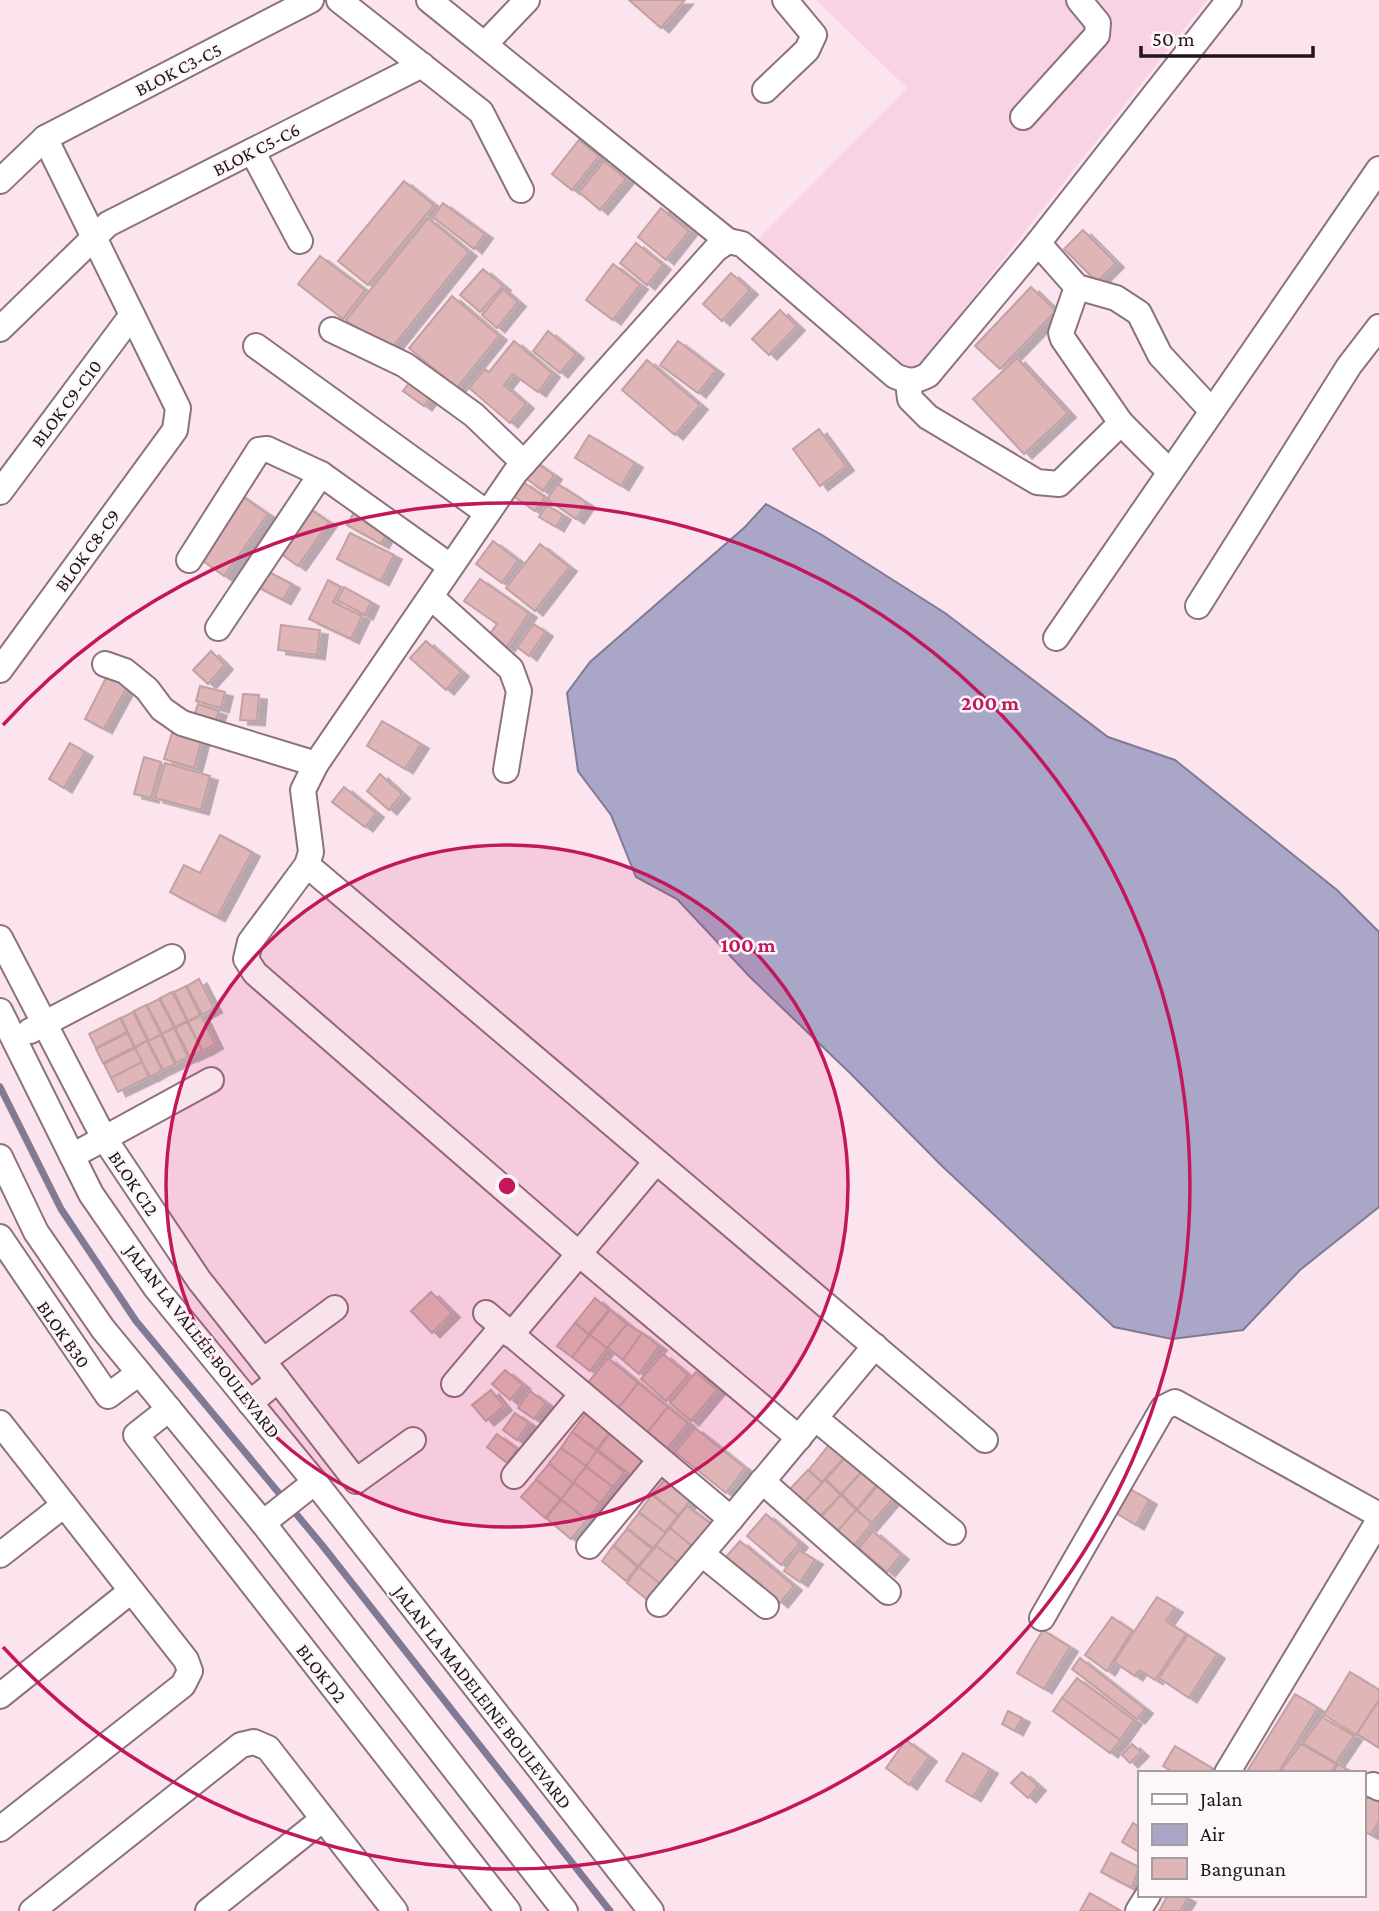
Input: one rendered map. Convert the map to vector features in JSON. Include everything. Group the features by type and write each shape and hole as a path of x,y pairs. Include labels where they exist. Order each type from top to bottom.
{"street":[{"name":"BLOK C3-C5","path":"0,181 45,138 310,0"},
{"path":"340,0 481,112 521,190"},
{"path":"429,0 486,43 728,242 742,244 895,376 908,382 928,374 1038,243 1229,0"},
{"path":"486,43 527,0"},
{"path":"765,90 807,50 814,34 785,0"},
{"path":"1023,117 1097,35 1098,23 1079,0"},
{"name":"BLOK C5-C6","path":"0,329 108,224 422,65"},
{"path":"45,138 132,315"},
{"path":"252,151 300,241"},
{"path":"1056,638 1379,169"},
{"path":"728,242 707,258 524,463 450,566 316,764 303,790 311,852 307,866 250,942 246,959 255,973 579,1254 799,1438"},
{"path":"1038,243 1077,287 1116,298 1139,313 1160,355 1212,411"},
{"path":"1077,287 1061,333 1063,339 1121,423 1170,472"},
{"name":"BLOK C8-C9","path":"0,670 175,430 178,408 132,315"},
{"name":"BLOK C9-C10","path":"0,492 132,315"},
{"path":"1198,606 1349,366 1379,327"},
{"path":"332,330 405,365 474,415 524,463"},
{"path":"256,346 487,513"},
{"path":"908,382 910,399 928,417 1037,482 1048,485 1059,484 1121,423"},
{"path":"189,560 260,450 273,451 321,474 450,566"},
{"path":"218,628 321,474"},
{"path":"431,597 511,669 516,678 519,691 506,769"},
{"path":"105,664 125,671 162,709 181,723 316,764"},
{"path":"307,866 985,1440"},
{"name":"BLOK C12","path":"0,938 104,1138 199,1279 356,1482 412,1440"},
{"path":"14,1039 172,957"},
{"name":"JALAN LA VALLÉE BOULEVARD","path":"0,1011 91,1194 156,1289 315,1482"},
{"path":"72,1156 211,1080"},
{"path":"0,1157 36,1231 103,1329 263,1523 565,1911"},
{"path":"454,1384 500,1325 579,1254 655,1163"},
{"name":"BLOK B30","path":"0,1237 29,1284 108,1396 139,1373"},
{"path":"250,1403 270,1371 335,1308"},
{"path":"500,1325 731,1519"},
{"path":"659,1604 875,1346"},
{"path":"514,1476 582,1394"},
{"path":"1042,1618 1163,1408 1175,1402 1189,1407 1379,1518 1228,1771"},
{"name":"BLOK D2","path":"169,1409 136,1435 508,1911"},
{"path":"815,1418 953,1532"},
{"path":"0,1423 186,1660 190,1671 183,1685 0,1829"},
{"path":"589,1546 660,1460"},
{"path":"762,1481 888,1592"},
{"path":"263,1523 315,1482"},
{"name":"JALAN LA MADELEINE BOULEVARD","path":"315,1482 651,1911"},
{"path":"0,1555 64,1505"},
{"path":"702,1554 766,1606"},
{"path":"0,1696 131,1591"},
{"path":"32,1911 241,1745 254,1742 268,1748 391,1910"},
{"path":"208,1911 323,1819"}],"shaded area":[{"path":"816,0 1207,0 921,364 894,374 755,242 907,88"}],"water":[{"path":"766,504 822,535 945,613 1108,737 1175,760 1337,890 1379,932 1379,1207 1300,1270 1243,1330 1172,1339 1114,1327 942,1166 750,977 677,899 636,877 611,815 578,771 567,693 590,662 745,527"}],"building":[{"path":"629,0 685,0 661,28"},
{"path":"579,140 599,156 572,190 552,174"},
{"path":"604,161 626,179 600,210 579,192"},
{"path":"404,181 434,205 368,285 338,261"},
{"path":"443,203 485,234 474,249 433,217"},
{"path":"661,208 689,231 666,260 638,237"},
{"path":"428,218 469,252 388,353 346,320"},
{"path":"1083,230 1116,263 1097,282 1064,249"},
{"path":"636,243 663,265 647,285 620,263"},
{"path":"320,256 365,290 343,319 298,284"},
{"path":"613,264 640,285 613,320 586,300"},
{"path":"483,269 503,286 480,312 460,295"},
{"path":"731,273 750,290 722,321 703,304"},
{"path":"1031,287 1056,311 1000,369 975,346"},
{"path":"503,289 518,302 497,328 482,315"},
{"path":"452,296 499,336 457,388 409,348"},
{"path":"780,310 797,326 769,355 752,339"},
{"path":"548,331 576,354 560,373 533,351"},
{"path":"514,341 552,373 538,392 513,374 504,385 526,404 510,423 469,388 485,369 489,372"},
{"path":"678,341 716,370 698,393 660,365"},
{"path":"1017,358 1068,413 1024,454 973,399"},
{"path":"647,360 700,405 675,435 622,390"},
{"path":"413,378 433,394 424,406 403,391"},
{"path":"819,429 846,466 820,486 793,449"},
{"path":"589,435 635,463 621,486 575,458"},
{"path":"534,461 554,475 543,491 523,476"},
{"path":"523,482 545,497 535,511 513,496"},
{"path":"558,484 587,503 576,519 547,499"},
{"path":"239,494 268,514 224,576 196,556"},
{"path":"547,505 563,515 556,527 539,517"},
{"path":"307,507 329,522 298,566 277,551"},
{"path":"354,512 388,531 381,544 347,525"},
{"path":"350,533 394,555 381,581 337,559"},
{"path":"493,541 518,560 502,583 476,564"},
{"path":"540,544 569,567 535,611 506,588"},
{"path":"261,568 292,584 283,600 252,584"},
{"path":"480,579 529,613 507,647 489,635 497,624 464,601"},
{"path":"328,580 341,587 333,602 362,616 351,639 309,619"},
{"path":"344,587 371,602 365,615 337,600"},
{"path":"534,624 545,632 529,656 517,647"},
{"path":"281,625 320,630 317,655 278,650"},
{"path":"426,641 461,672 446,690 410,658"},
{"path":"211,651 225,665 208,684 193,670"},
{"path":"108,674 128,685 104,729 85,719"},
{"path":"200,686 225,692 221,708 196,701"},
{"path":"243,694 259,695 257,721 240,720"},
{"path":"198,704 219,711 213,727 192,721"},
{"path":"382,721 421,744 405,769 367,746"},
{"path":"172,733 201,742 194,768 164,759"},
{"path":"70,743 85,752 64,788 49,779"},
{"path":"144,757 161,762 151,798 134,794"},
{"path":"165,763 210,776 201,810 155,798"},
{"path":"380,774 402,794 389,810 367,791"},
{"path":"344,787 376,813 365,827 332,802"},
{"path":"220,835 252,852 217,917 170,892 184,865 200,873"},
{"path":"199,979 214,1008 202,1015 187,986"},
{"path":"186,986 200,1015 188,1021 174,992"},
{"path":"172,992 187,1021 175,1027 160,998"},
{"path":"159,999 174,1027 162,1034 147,1005"},
{"path":"146,1005 161,1034 149,1041 134,1011"},
{"path":"133,1012 147,1040 135,1047 121,1018"},
{"path":"201,1015 215,1044 203,1051 188,1022"},
{"path":"120,1018 127,1032 96,1048 89,1034"},
{"path":"187,1022 202,1051 190,1057 175,1028"},
{"path":"174,1028 188,1057 176,1063 162,1034"},
{"path":"127,1033 134,1047 103,1063 96,1049"},
{"path":"161,1035 175,1064 163,1070 148,1041"},
{"path":"147,1041 162,1070 150,1077 135,1048"},
{"path":"135,1048 142,1062 111,1078 104,1064"},
{"path":"142,1062 149,1077 118,1092 111,1078"},
{"path":"431,1292 452,1313 432,1333 411,1311"},
{"path":"595,1298 609,1310 589,1334 575,1323"},
{"path":"610,1310 627,1324 607,1348 590,1335"},
{"path":"575,1323 589,1335 572,1357 557,1346"},
{"path":"627,1324 642,1333 623,1360 608,1348"},
{"path":"642,1333 659,1346 639,1374 623,1360"},
{"path":"590,1335 607,1348 590,1371 572,1357"},
{"path":"663,1354 688,1375 666,1401 641,1379"},
{"path":"608,1358 638,1383 617,1410 586,1385"},
{"path":"505,1370 523,1385 510,1400 492,1384"},
{"path":"696,1372 717,1390 691,1421 670,1403"},
{"path":"638,1383 668,1407 646,1434 617,1410"},
{"path":"491,1390 504,1406 486,1421 472,1405"},
{"path":"530,1391 546,1403 534,1419 518,1408"},
{"path":"668,1407 688,1423 666,1450 646,1434"},
{"path":"587,1412 611,1430 597,1449 572,1432"},
{"path":"515,1413 529,1423 517,1440 503,1430"},
{"path":"695,1428 745,1468 726,1493 675,1452"},
{"path":"612,1431 648,1458 636,1479 598,1450"},
{"path":"572,1432 597,1451 586,1466 561,1448"},
{"path":"497,1434 517,1449 507,1463 487,1447"},
{"path":"829,1445 844,1458 822,1482 809,1470"},
{"path":"561,1448 586,1466 573,1483 549,1463"},
{"path":"597,1451 624,1472 613,1487 586,1466"},
{"path":"848,1455 864,1469 841,1494 826,1479"},
{"path":"549,1464 573,1483 561,1499 536,1479"},
{"path":"586,1467 613,1487 600,1503 574,1482"},
{"path":"864,1469 879,1482 857,1509 842,1494"},
{"path":"808,1470 822,1483 803,1503 789,1490"},
{"path":"666,1478 692,1498 679,1515 652,1494"},
{"path":"536,1480 560,1499 545,1518 521,1497"},
{"path":"825,1480 841,1495 819,1517 804,1503"},
{"path":"574,1483 600,1503 587,1520 561,1499"},
{"path":"880,1483 895,1496 872,1523 857,1510"},
{"path":"1130,1489 1149,1500 1136,1525 1116,1513"},
{"path":"652,1495 678,1516 665,1532 639,1512"},
{"path":"841,1495 856,1510 836,1533 820,1518"},
{"path":"561,1500 587,1520 571,1539 546,1518"},
{"path":"687,1506 711,1524 693,1547 670,1528"},
{"path":"856,1510 872,1523 852,1548 836,1533"},
{"path":"639,1513 666,1533 653,1548 627,1528"},
{"path":"766,1514 800,1543 781,1565 747,1536"},
{"path":"670,1528 693,1547 680,1564 656,1546"},
{"path":"627,1529 652,1549 638,1566 614,1545"},
{"path":"873,1531 901,1555 887,1572 859,1548"},
{"path":"740,1541 794,1586 780,1603 726,1557"},
{"path":"613,1546 637,1567 626,1581 602,1561"},
{"path":"656,1546 680,1564 663,1586 639,1567"},
{"path":"799,1550 815,1560 800,1582 784,1571"},
{"path":"639,1567 663,1586 650,1602 627,1583"},
{"path":"1157,1597 1175,1608 1166,1621 1186,1634 1155,1680 1139,1670 1135,1676 1114,1662"},
{"path":"1112,1617 1132,1631 1107,1671 1085,1655"},
{"path":"1043,1630 1070,1647 1044,1689 1017,1673"},
{"path":"1188,1635 1217,1654 1189,1698 1159,1678"},
{"path":"1080,1658 1145,1709 1137,1719 1072,1669"},
{"path":"1350,1672 1379,1690 1379,1700 1356,1735 1324,1715"},
{"path":"1077,1678 1134,1720 1120,1740 1062,1698"},
{"path":"1295,1694 1318,1708 1279,1771 1247,1771"},
{"path":"1062,1698 1120,1740 1110,1753 1053,1711"},
{"path":"1377,1703 1379,1704 1379,1748 1357,1734"},
{"path":"1008,1711 1022,1718 1015,1731 1002,1724"},
{"path":"1322,1717 1354,1736 1336,1763 1303,1743"},
{"path":"906,1740 929,1757 909,1785 886,1768"},
{"path":"1132,1744 1141,1752 1130,1763 1122,1755"},
{"path":"1301,1744 1336,1764 1331,1771 1281,1771"},
{"path":"1175,1746 1213,1769 1171,1771 1163,1766"},
{"path":"963,1753 990,1769 973,1797 946,1781"},
{"path":"1338,1764 1350,1771 1334,1771"},
{"path":"1022,1772 1038,1786 1028,1798 1011,1783"},
{"path":"1374,1788 1379,1791 1379,1821 1371,1835 1365,1832 1365,1803"},
{"path":"1133,1823 1138,1826 1138,1851 1122,1842"},
{"path":"1111,1853 1138,1866 1132,1888 1101,1872"},
{"path":"1090,1893 1121,1911 1080,1911"},
{"path":"1167,1897 1188,1898 1180,1911 1159,1911"}],"waterway":[{"path":"0,1087 61,1209 136,1321 322,1545 610,1911"}]}
